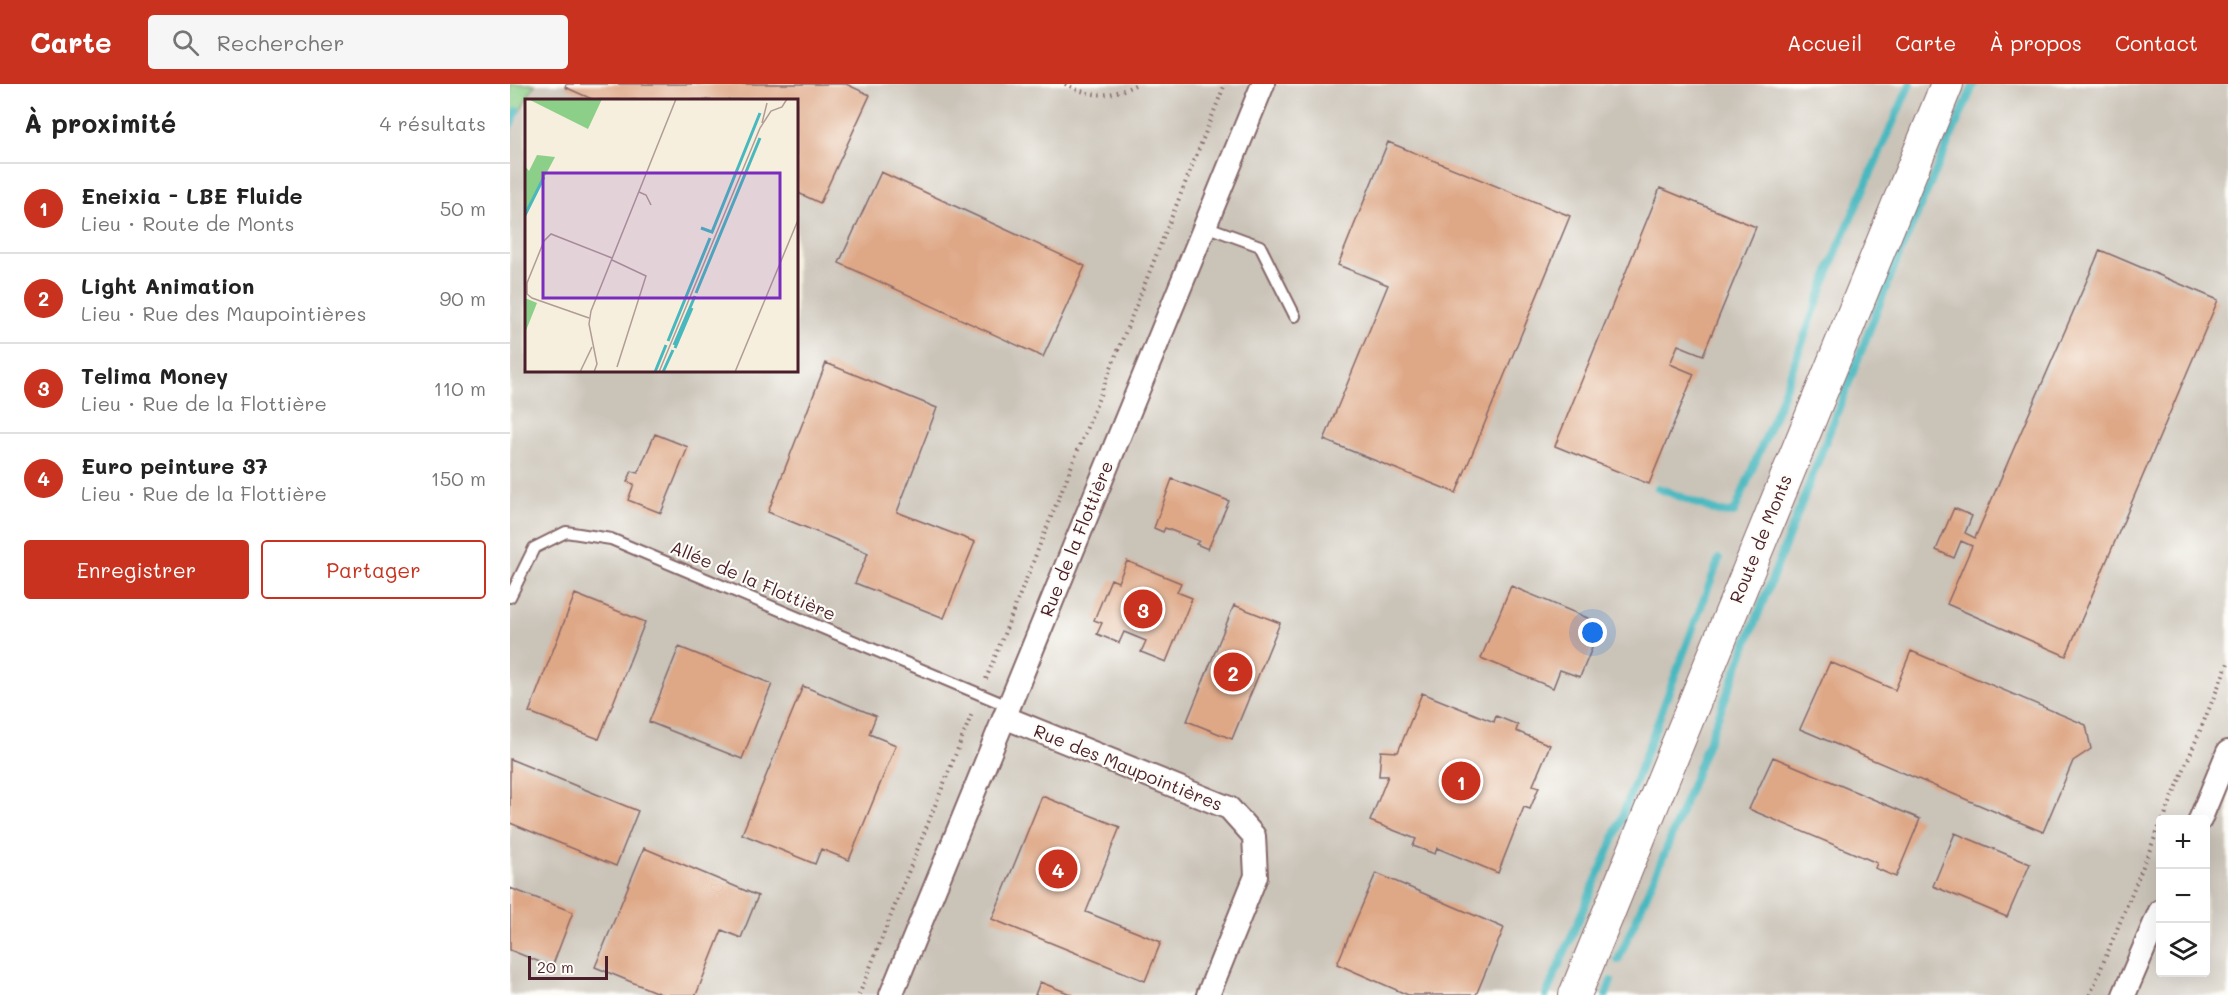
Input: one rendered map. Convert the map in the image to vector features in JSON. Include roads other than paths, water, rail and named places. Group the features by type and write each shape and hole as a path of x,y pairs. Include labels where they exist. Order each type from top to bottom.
{"main road":[{"name":"Route de Monts","path":"1575,995 1947,84"}],"street":[{"name":"Rue de la Flottière","path":"891,995 1263,84"},
{"name":"Rue des Maupointières","path":"1006,712 1229,808 1254,836 1256,876 1209,995"},
{"path":"2202,815 2228,752"},
{"path":"2124,995 2156,920"}],"lane":[{"path":"1205,226 1260,246 1295,316"},
{"name":"Allée de la Flottière","path":"510,597 534,548 566,531 610,539 980,693 1006,712"}],"waterway":[{"path":"1658,488 1719,512 1734,513 1778,407 1837,250 1910,84"},
{"path":"1618,960 1664,855 1896,262 1974,84"},
{"path":"510,125 517,111"},
{"path":"1546,995 1612,843 1719,559"},
{"path":"1606,995 1611,981"}],"place":[{"name":"Telima Money","path":"1143,609"},
{"name":"Light Animation","path":"1233,672"},
{"name":"Eneixia - LBE Fluide","path":"1461,781"},
{"name":"Euro peinture 37","path":"1058,869"}]}
